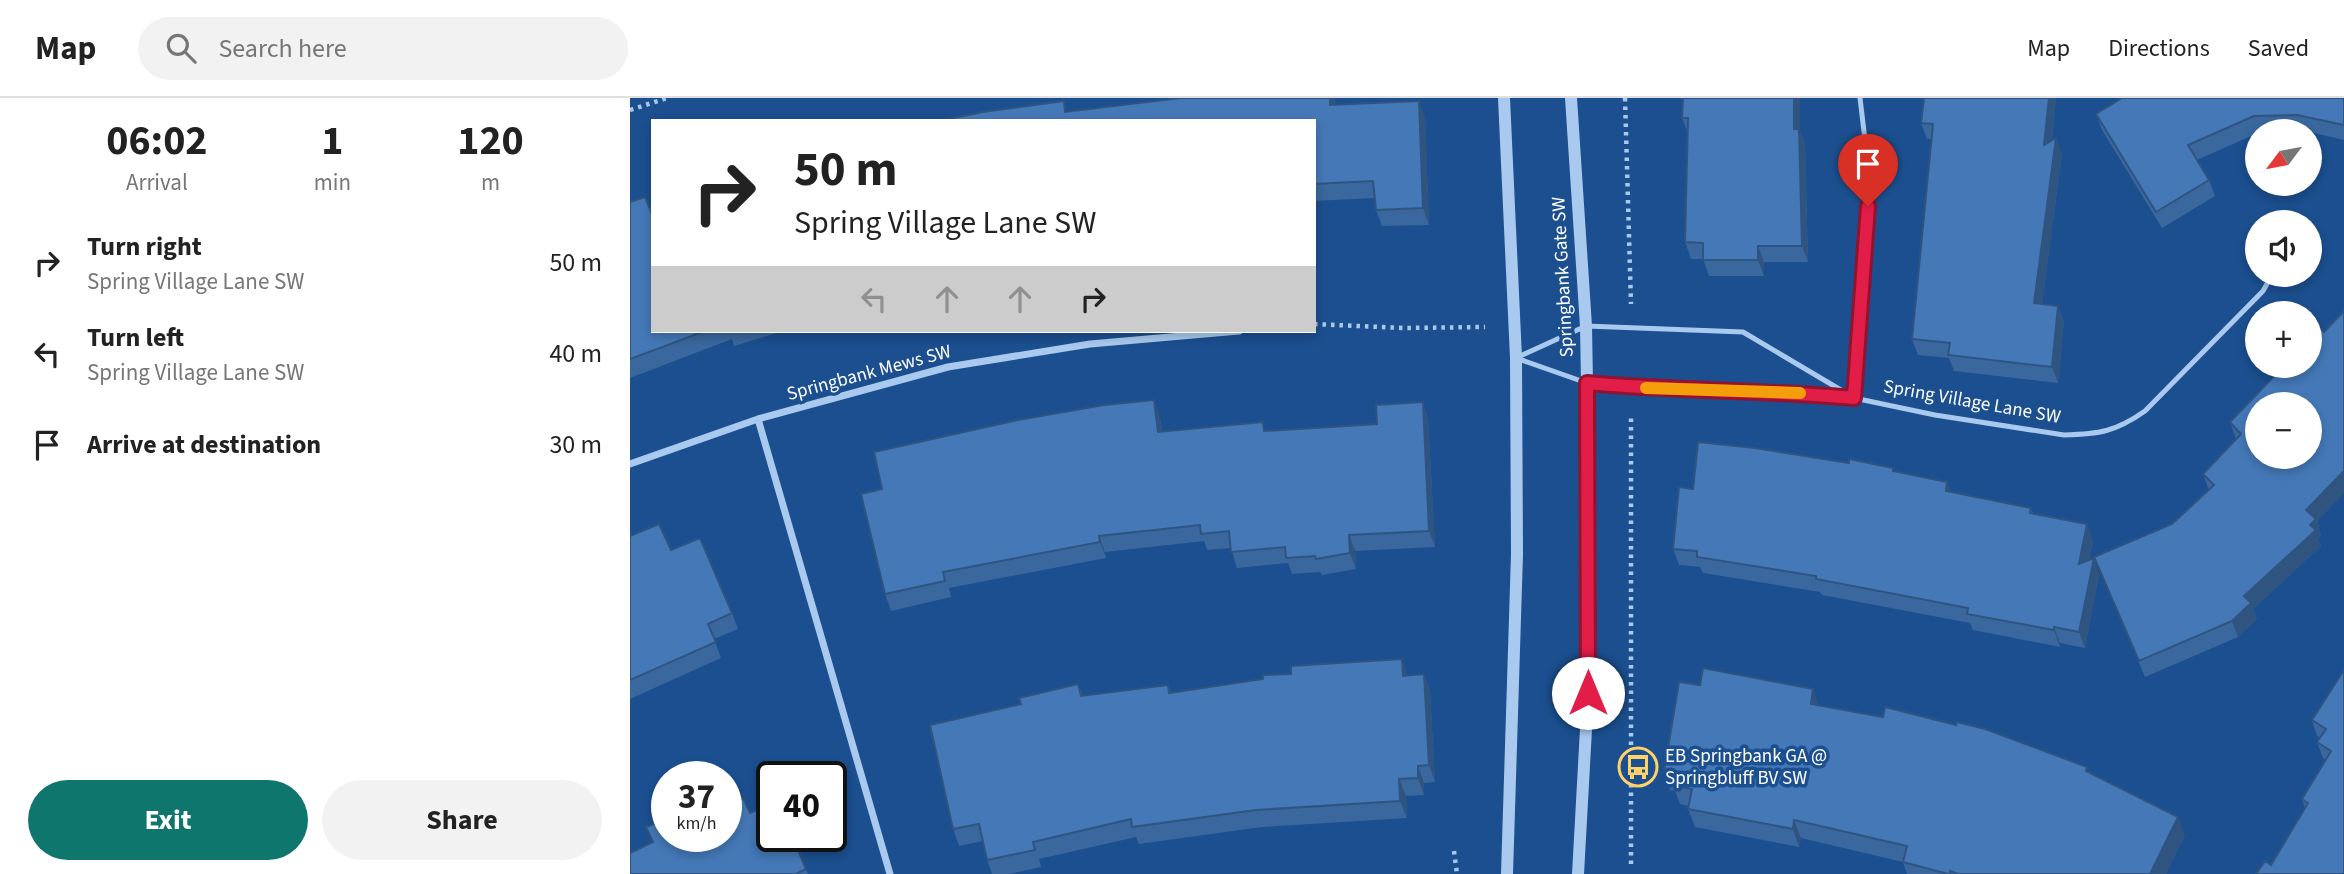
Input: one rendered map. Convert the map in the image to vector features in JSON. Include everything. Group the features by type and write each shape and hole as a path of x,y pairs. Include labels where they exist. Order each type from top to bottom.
{"street":[{"path":"1504,98 1516,358 1517,554 1507,874"},
{"name":"Springbank Gate SW","path":"1572,98 1587,383 1588,693 1578,874"},
{"name":"Springbank Mews SW","path":"630,464 758,419 948,367 1090,344 1216,333"},
{"path":"758,419 890,874"}],"lane":[{"name":"Spring Village Lane SW","path":"1854,398 1870,182 1860,98"},
{"name":"Spring Village Lane SW","path":"1516,358 1587,383 1791,392 1854,398 1935,415 2064,435 2106,431 2124,426 2145,411 2265,287"},
{"name":"Spring Village Lane SW","path":"1516,358 1586,326 1743,332 1854,398"}],"path":[{"path":"630,110 667,98"},
{"path":"1625,98 1632,327"},
{"path":"1316,324 1403,328 1514,327"},
{"path":"1631,864 1632,387"},
{"path":"1454,850 1457,874"}],"building":[{"path":"1180,98 1330,98 1330,105 1419,101 1423,208 1376,210 1373,181 1316,184 1316,119 948,119 1064,101 1065,112"},
{"path":"1683,98 1794,98 1794,129 1799,129 1802,246 1758,246 1758,260 1703,260 1703,243 1685,242 1688,118 1682,118"},
{"path":"1924,98 2049,98 2044,145 2056,138 2034,303 2058,306 2052,367 1948,355 1950,343 1912,339 1933,124 1921,123"},
{"path":"2122,98 2344,98 2344,125 2297,115 2254,116 2188,145 2209,180 2156,212 2096,114"},
{"path":"645,197 651,212 651,333 700,333 630,359 630,202"},
{"path":"2344,311 2344,471 2306,510 2316,519 2310,525 2316,530 2244,596 2251,603 2232,621 2139,661 2094,557 2172,524 2214,485 2203,474 2241,434 2230,422 2245,406 2245,469 2322,469 2322,392 2259,392 2272,378 2322,378 2322,330 2324,332"},
{"path":"1154,400 1158,432 1263,422 1264,431 1377,424 1376,405 1423,402 1429,531 1349,535 1350,553 1316,559 1315,556 1286,558 1285,547 1231,552 1229,531 1201,534 1200,525 1099,536 1100,542 943,572 945,581 885,594 861,494 882,489 874,452 1018,420 1104,405"},
{"path":"1698,442 1849,463 1849,459 1893,468 1893,471 1947,482 1946,491 2031,508 2030,513 2087,524 2079,564 2094,558 2079,632 1967,614 1968,608 1816,579 1816,576 1697,557 1697,551 1673,549 1679,487 1693,489"},
{"path":"659,524 671,550 700,538 732,613 708,624 716,642 630,680 630,536"},
{"path":"1402,659 1403,676 1424,674 1429,765 1418,766 1418,778 1399,779 1400,801 1256,810 1132,827 1131,819 1033,842 1035,850 987,860 979,824 953,829 930,725 1021,704 1019,698 1078,684 1081,696 1168,685 1169,693 1263,679 1263,675 1291,674 1291,666"},
{"path":"1703,668 1813,689 1811,704 1883,717 1885,707 1956,725 1957,722 1985,729 2087,767 2086,771 2178,817 2150,874 1958,874 1950,871 1948,874 1903,862 1907,846 1794,820 1793,829 1688,809 1692,789 1673,786 1675,774 1664,772 1679,682 1700,685"},
{"path":"2344,670 2344,874 2256,874 2265,861 2271,865 2308,803 2302,799 2331,751 2317,742 2326,729 2312,720"},
{"path":"742,798 750,813 756,811 756,852 799,852 806,869 796,874 630,874 630,853 651,843 651,852 742,852"},
{"path":"651,825 651,838 646,827"}],"slow traffic":[{"path":"1646,388 1800,393"}],"place":[{"name":"EB Springbank GA @ Springbluff BV SW","path":"1638,767"}],"route":[{"path":"1588,693 1587,383 1791,392 1854,398 1868,206"}]}
